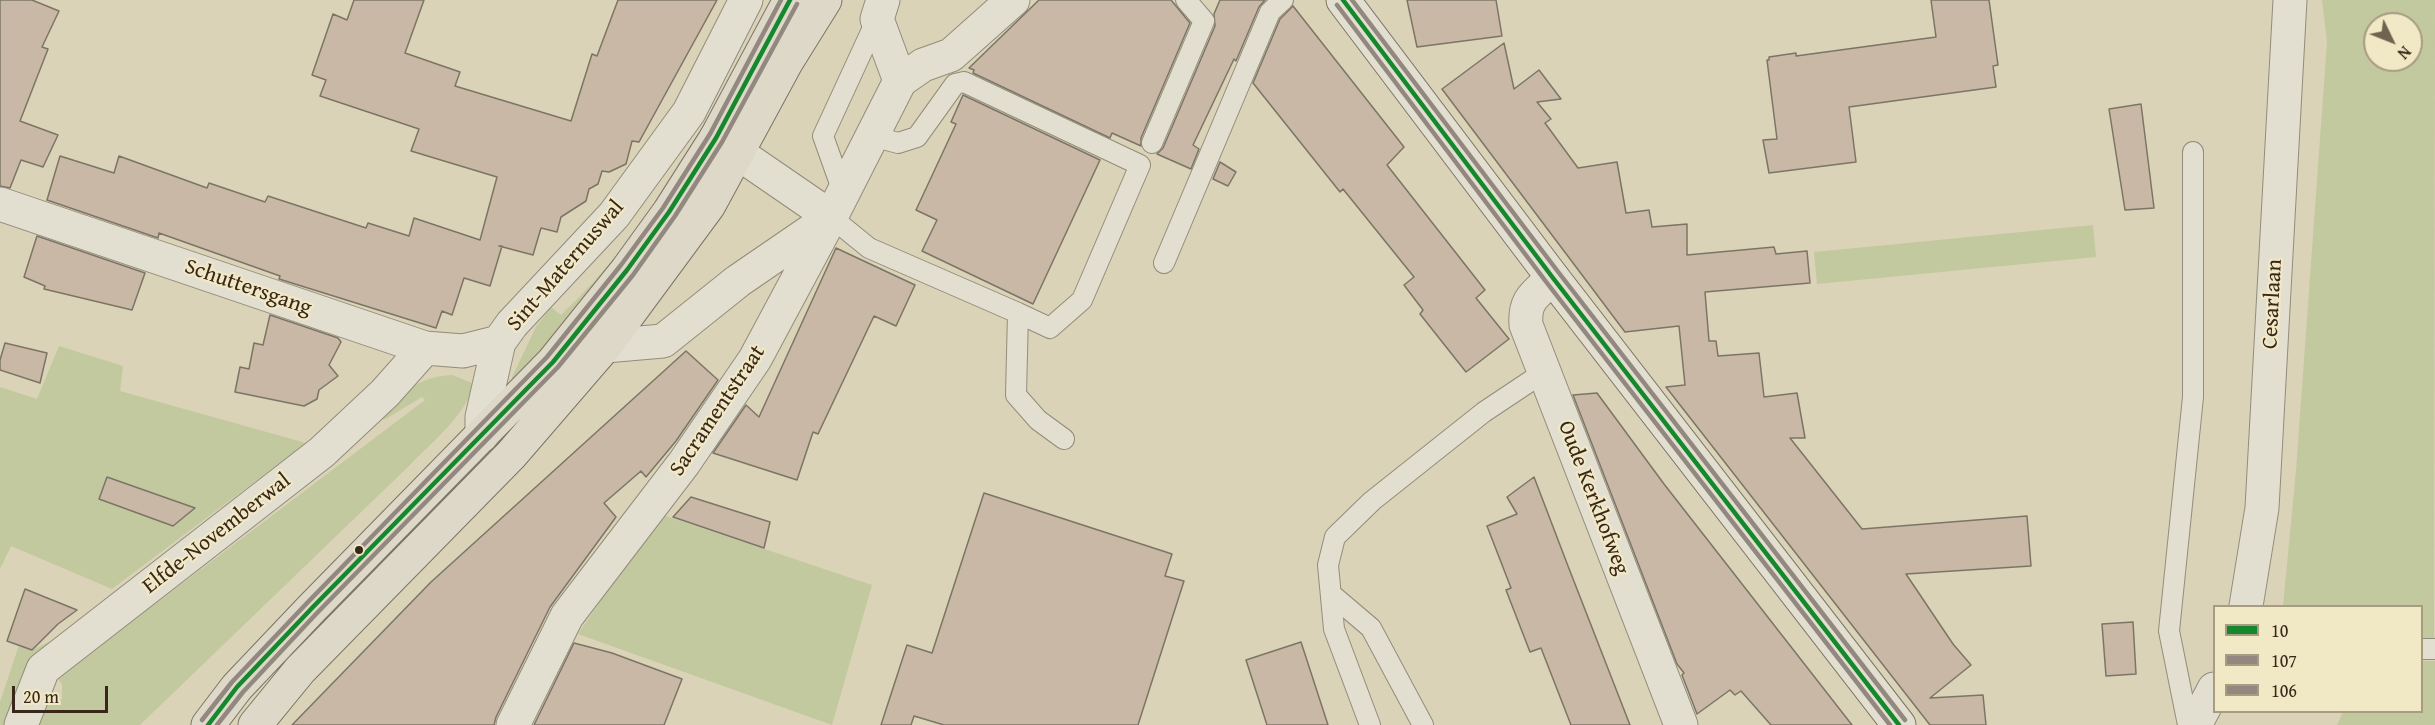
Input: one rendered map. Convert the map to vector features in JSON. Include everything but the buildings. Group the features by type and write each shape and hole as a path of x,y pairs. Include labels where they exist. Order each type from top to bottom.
{"main road":[{"name":"Sint-Maternuswal","path":"605,346 709,205 727,146 790,0"},
{"name":"Sint-Maternuswal","path":"482,435 553,362 627,270 669,213 727,146 787,61 825,0"},
{"path":"255,725 300,670 511,454 605,346"},
{"path":"208,725 237,687 398,517 482,435"}],"street":[{"name":"Sint-Maternuswal","path":"482,435 482,417 499,342 614,215 688,112 746,0"},
{"path":"880,9 900,81 923,65 951,55 1013,0"},
{"path":"1343,0 1553,278 1899,725"},
{"name":"Cesarlaan","path":"2246,605 2262,508 2290,0"},
{"name":"Sacramentstraat","path":"513,725 567,616 684,464 755,359 900,81"},
{"path":"605,346 663,341 837,205 727,146"},
{"name":"Schuttersgang","path":"0,204 425,348 463,351 499,342"},
{"name":"Oude Kerkhofweg","path":"1553,278 1533,297 1525,310 1526,325 1681,725"},
{"name":"Elfde-Novemberwal","path":"21,725 43,669 322,452 385,393 425,348"},
{"path":"2195,725 2213,691"}],"lane":[{"path":"1152,143 1204,21 1186,0"},
{"path":"1164,263 1270,12 1283,0"},
{"path":"872,136 898,143 917,137 955,84 964,82 1140,165 1082,300 1050,328 869,248 837,205 823,136 880,9"},
{"path":"2188,725 2169,632 2193,397 2193,152"},
{"path":"1018,313 1016,395 1038,420 1064,439"},
{"path":"1370,725 1334,629 1328,565 1335,537 1371,501 1484,412 1544,372"},
{"path":"1331,594 1371,628 1423,725"}],"green space":[{"path":"772,0 782,0 709,129 649,223 601,287 518,387 512,384 512,377 536,327 551,307 561,315 625,245 653,206 704,126"},
{"path":"2322,0 2435,0 2434,641 2423,641 2423,605 2283,605 2296,470 2327,42"},
{"path":"2093,225 2096,257 1817,284 1814,252"},
{"path":"59,346 123,366 120,391 306,443 112,589 11,546 0,569 0,387 37,399"},
{"path":"452,375 472,383 465,404 448,427 140,725 33,725 42,704 57,704 62,699 62,684 57,678 425,400 422,397 384,420 379,414 404,393 421,382"},
{"path":"660,514 872,585 832,725 578,634"},
{"path":"49,642 16,725 0,725 0,702 19,645 32,650"},
{"path":"2423,661 2435,661 2435,725 2337,725 2343,713 2423,713"}],"transit line":[{"name":"106","path":"202,720 232,682 307,603 547,357 621,265 663,208 710,134 781,0"},
{"name":"10","path":"208,725 237,687 312,608 553,362 627,270 669,212 716,138 790,0"},
{"name":"10","path":"1343,0 1553,278 1899,725"},
{"name":"106","path":"1352,0 1559,273 1905,720"},
{"name":"107","path":"217,725 243,692 317,613 558,367 633,275 675,216 722,142 797,4"},
{"name":"107","path":"1337,5 1547,283 1890,725"}]}
